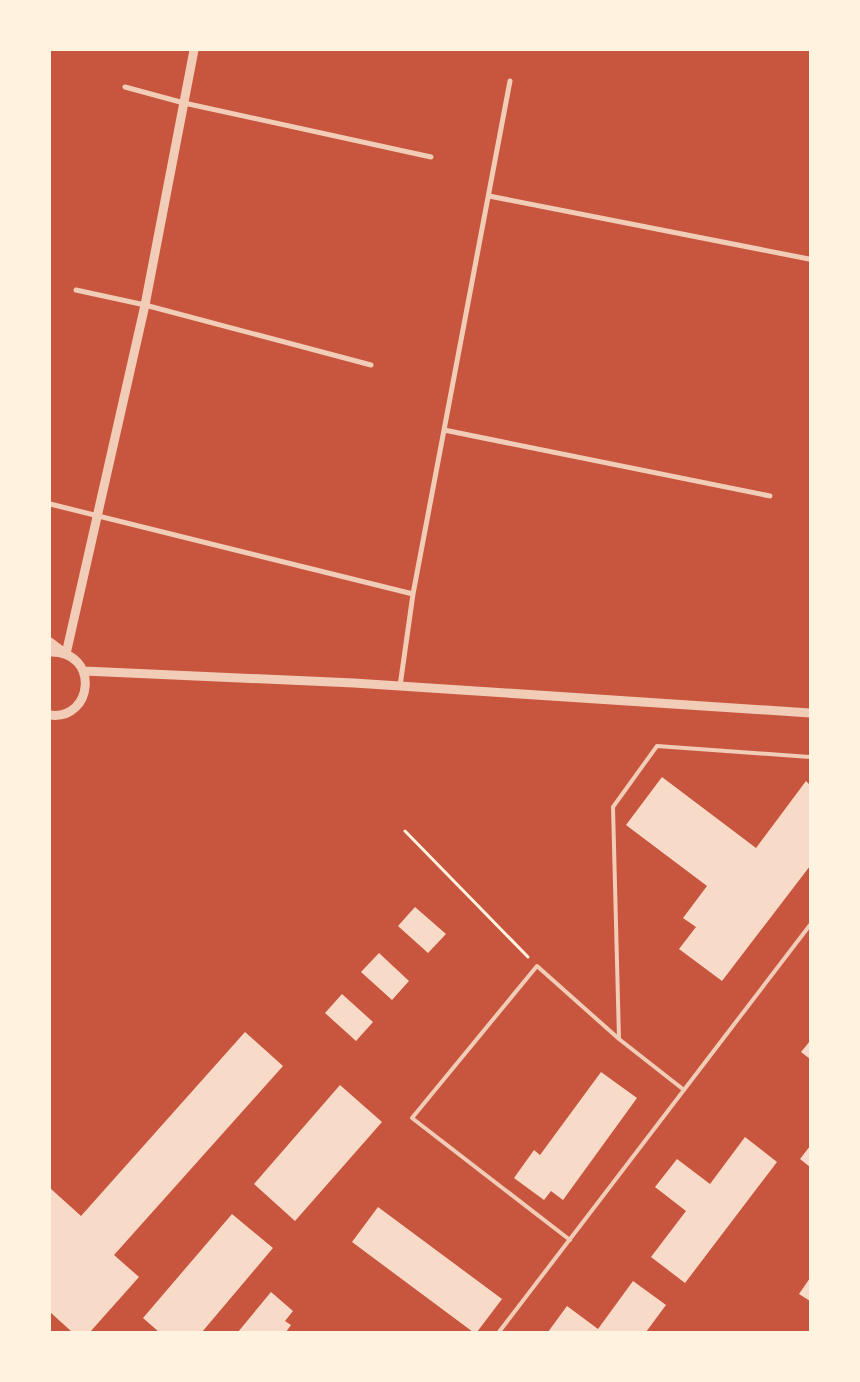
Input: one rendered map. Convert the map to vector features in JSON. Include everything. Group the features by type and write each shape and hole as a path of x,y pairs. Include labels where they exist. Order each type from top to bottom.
{"street":[{"path":"66,654 99,516 145,305 194,50"},
{"path":"400,686 413,594 510,81"},
{"path":"125,87 184,103 431,157"},
{"path":"489,196 809,259"},
{"path":"76,290 145,305 371,365"},
{"path":"444,430 770,496"},
{"path":"50,504 413,594"},
{"path":"50,642 74,658 84,671 85,686 80,702 64,714 50,715"},
{"path":"50,652 66,654"},
{"path":"84,671 400,686 810,713"}],"lane":[{"path":"619,1039 613,807 657,746 810,757"},
{"path":"499,1332 810,925"},
{"path":"570,1240 412,1118 538,966 619,1039 684,1090"}],"path":[{"path":"405,831 538,966"}],"building":[{"path":"662,777 756,848 806,781 810,785 810,866 722,981 679,949 696,927 683,918 707,886 626,825"},
{"path":"415,907 446,934 428,953 398,926"},
{"path":"379,953 409,981 392,1000 361,972"},
{"path":"342,994 373,1022 356,1041 325,1013"},
{"path":"245,1032 283,1066 114,1255 139,1277 90,1332 72,1332 50,1312 50,1188 81,1216"},
{"path":"810,1041 810,1059 801,1052"},
{"path":"601,1072 637,1098 563,1200 551,1191 544,1200 514,1178 534,1150 540,1155"},
{"path":"340,1085 382,1122 295,1221 254,1184"},
{"path":"745,1137 777,1162 685,1283 651,1257 686,1211 655,1187 677,1159 710,1184"},
{"path":"810,1146 810,1167 800,1159"},
{"path":"378,1207 502,1299 477,1332 473,1332 352,1242"},
{"path":"232,1214 273,1248 202,1332 159,1332 143,1318"},
{"path":"810,1278 810,1301 799,1294"},
{"path":"633,1281 666,1305 646,1332 548,1332 567,1306 598,1329"},
{"path":"271,1292 293,1311 285,1321 291,1325 286,1332 238,1332"}]}
